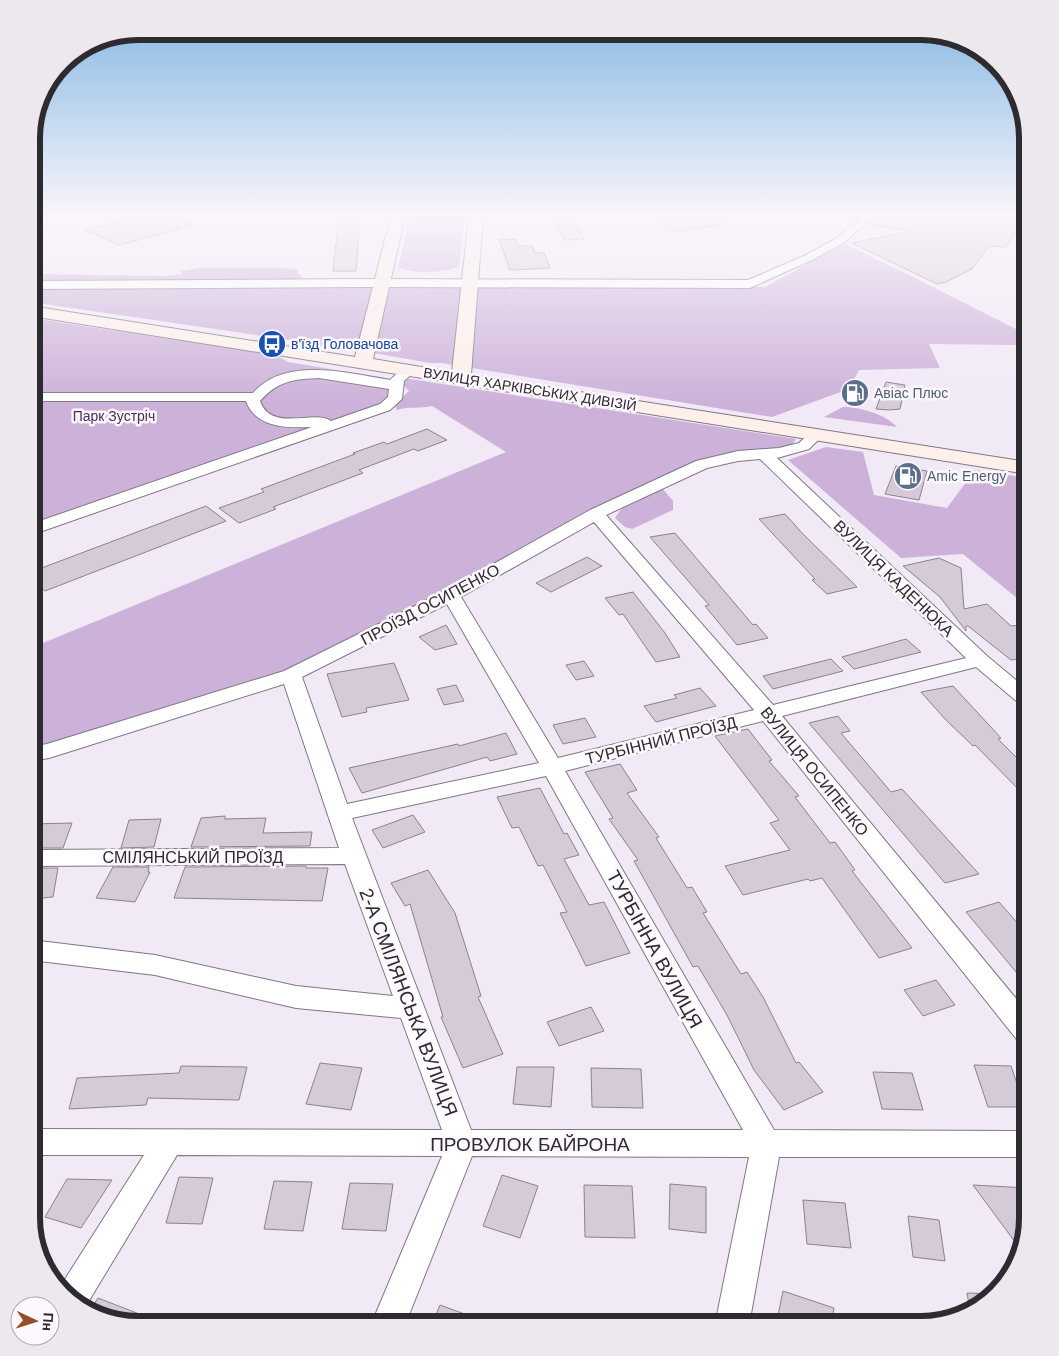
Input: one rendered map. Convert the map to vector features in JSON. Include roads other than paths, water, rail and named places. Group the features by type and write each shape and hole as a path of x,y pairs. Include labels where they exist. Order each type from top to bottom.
{"street":[{"path":"363,363 383,279"},
{"path":"461,378 470,279"},
{"path":"40,285 750,284 761,279"},
{"name":"ВУЛИЦЯ ХАРКІВСЬКИХ ДИВІЗІЙ","path":"40,313 1019,467"},
{"path":"40,527 385,407 395,398 397,380 409,370"},
{"path":"368,413 313,423 286,422 260,414 253,406 255,397 265,387 272,383 300,375 326,375 397,386"},
{"path":"40,397 255,397"},
{"name":"ПРОЇЗД ОСИПЕНКО","path":"40,752 291,675 451,595 596,514 702,464 738,456 780,453 804,446 816,435"},
{"name":"ВУЛИЦЯ КАДЕНЮКА","path":"763,453 980,660 1019,693"},
{"name":"ВУЛИЦЯ ОСИПЕНКО","path":"596,514 768,713 1019,1022"},
{"name":"ТУРБІННА ВУЛИЦЯ","path":"451,595 552,766 766,1144"},
{"name":"ТУРБІННИЙ ПРОЇЗД","path":"340,813 552,766 980,660"},
{"name":"2-А СМІЛЯНСЬКА ВУЛИЦЯ","path":"291,675 354,856 462,1144"},
{"name":"СМІЛЯНСЬКИЙ ПРОЇЗД","path":"40,858 354,856"},
{"path":"40,951 155,965 296,997 410,1008"},
{"name":"ПРОВУЛОК БАЙРОНА","path":"40,1142 1019,1144"},
{"path":"75,1293 168,1143"},
{"path":"392,1316 462,1144"},
{"path":"734,1316 766,1144"}],"place":[{"name":"в'їзд Головачова","path":"272,344"},
{"name":"Авіас Плюс","path":"855,393"},
{"name":"Amic Energy","path":"908,476"}],"park label":[{"name":"Парк Зустріч","path":"114,416"}]}
